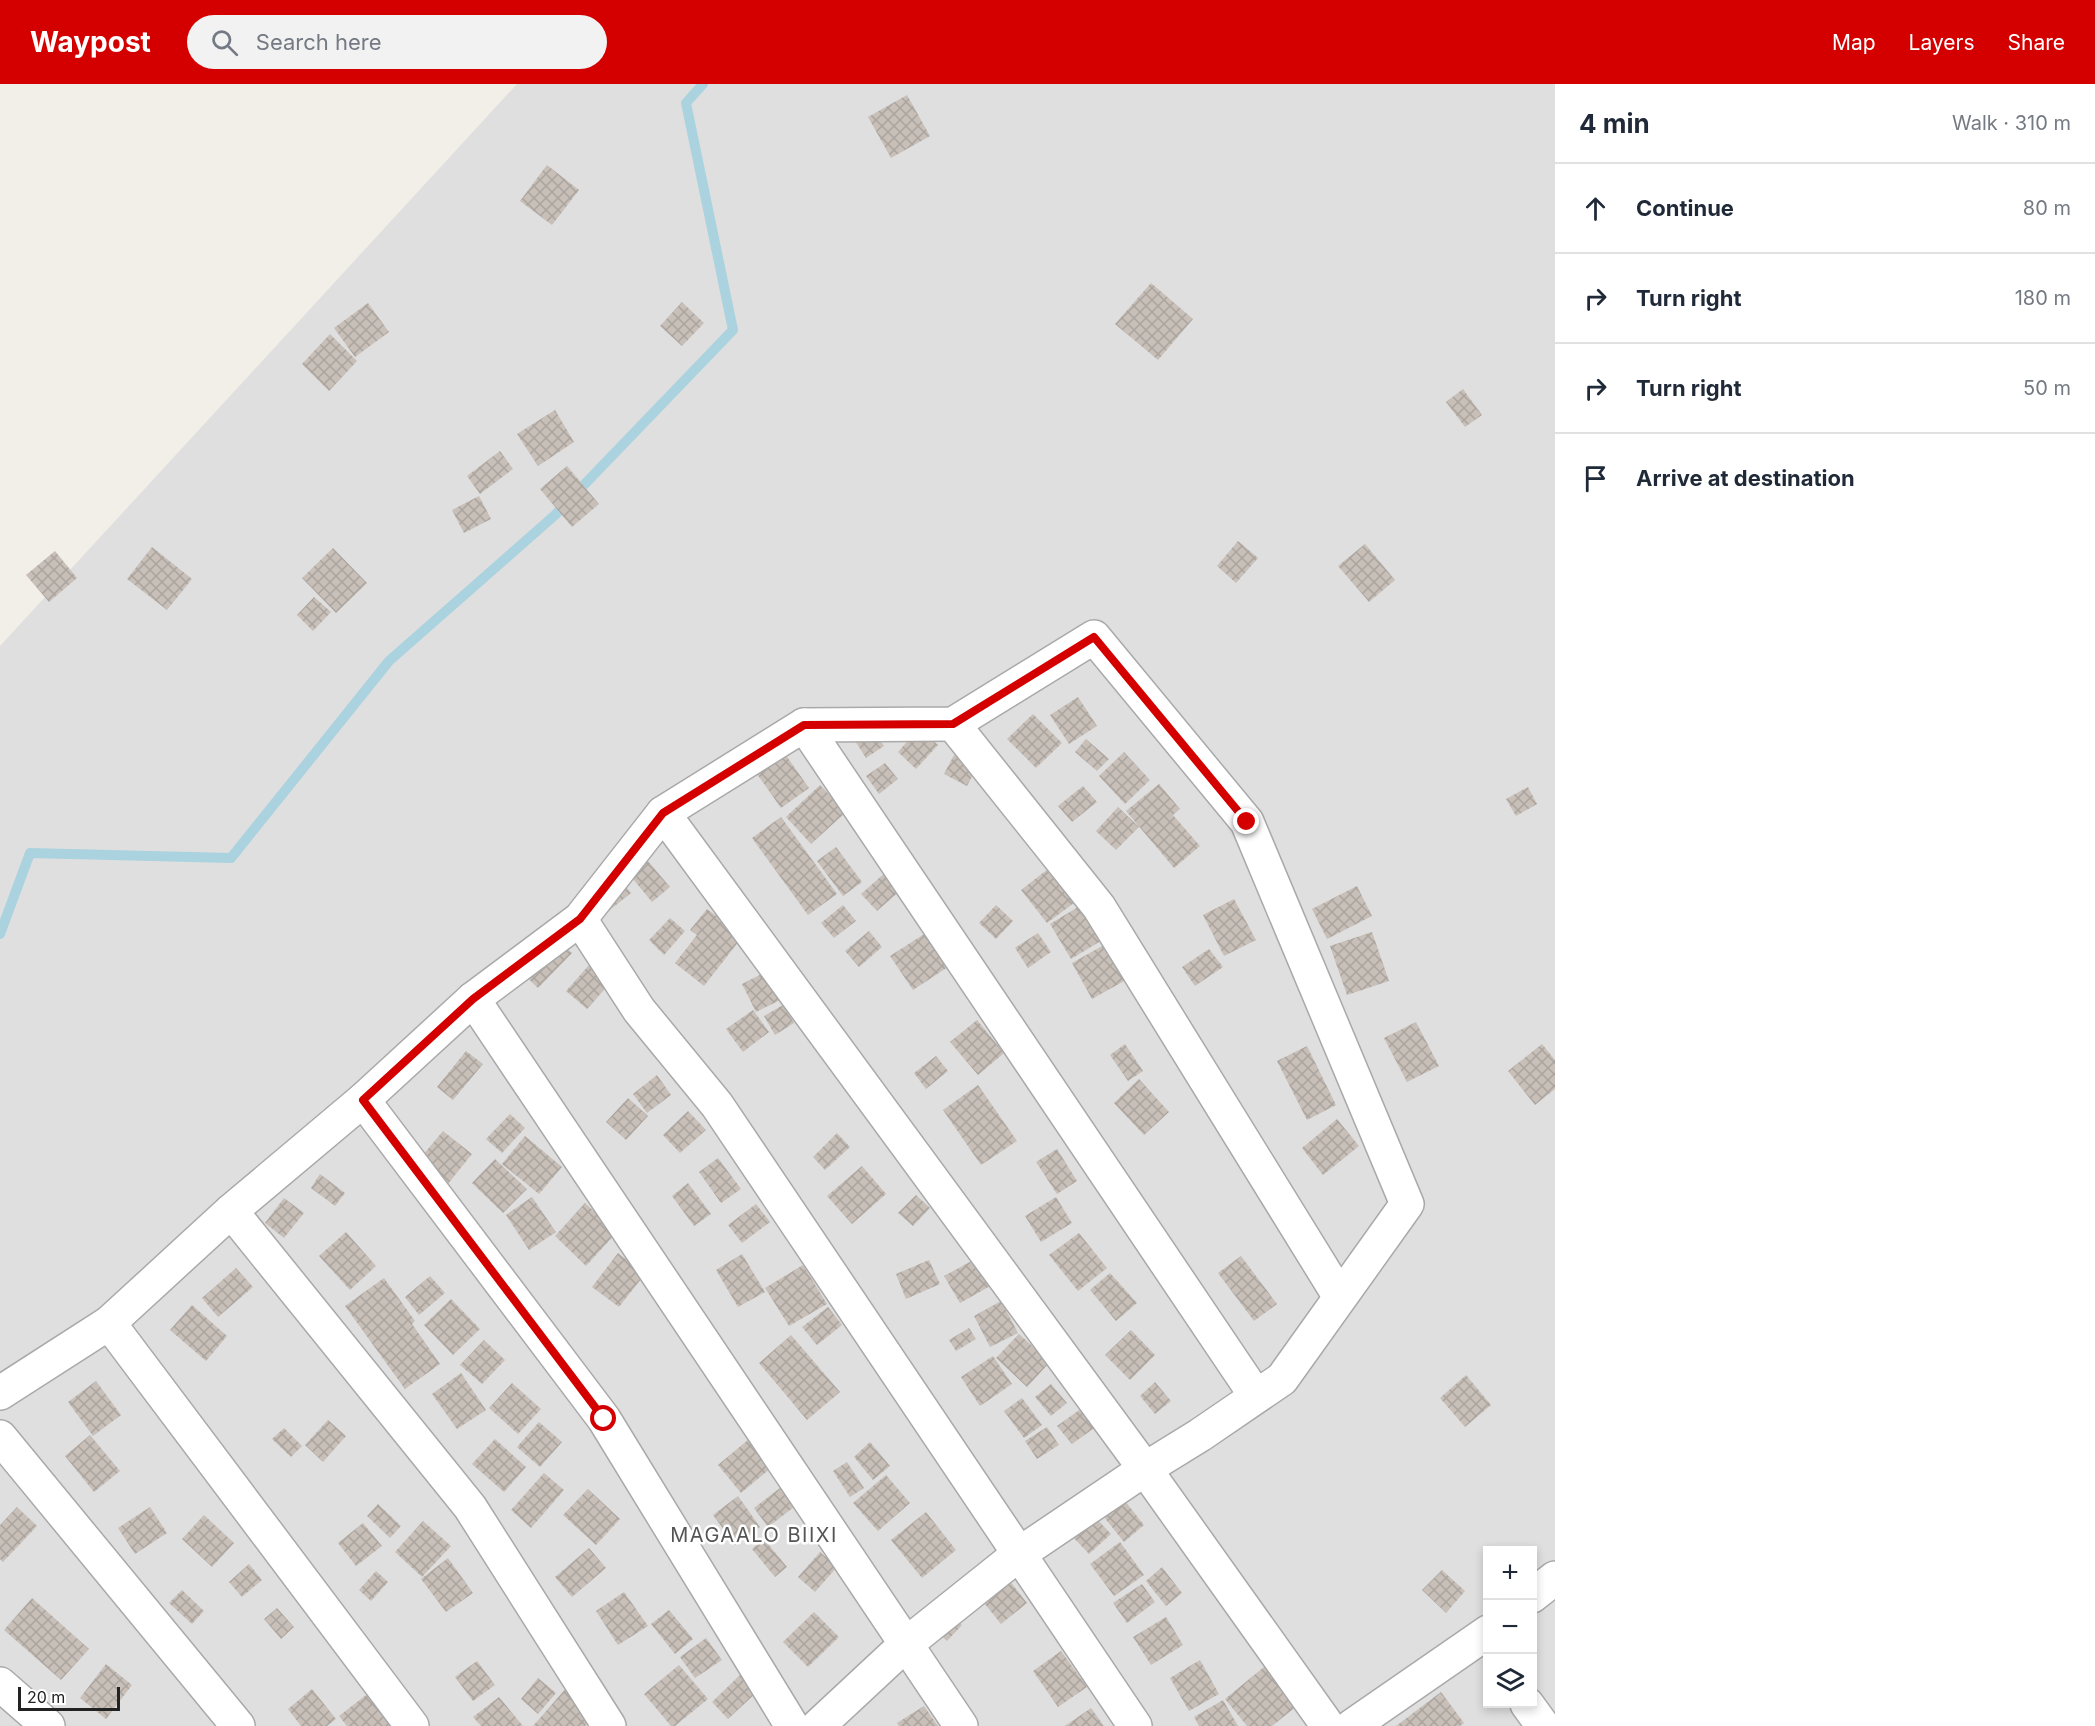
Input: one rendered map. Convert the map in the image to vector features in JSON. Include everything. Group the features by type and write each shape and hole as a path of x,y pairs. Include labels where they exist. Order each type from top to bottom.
{"street":[{"path":"0,1393 109,1323 231,1211 363,1100 473,999 580,919 663,813 804,725 953,724 1094,637 1247,822 1407,1204 1282,1378 1019,1554 905,1645 818,1726"},
{"path":"953,724 1100,907 1340,1297"},
{"path":"804,725 1256,1396"},
{"path":"663,813 1145,1468 1328,1726"},
{"path":"580,919 639,1010 717,1105 1135,1726"},
{"path":"473,999 961,1726"},
{"path":"363,1100 604,1419 792,1726"},
{"path":"231,1211 470,1507 609,1726"},
{"path":"109,1323 412,1726"},
{"path":"0,1437 238,1726"},
{"path":"1537,1593 1555,1578"},
{"path":"1352,1726 1483,1640"},
{"path":"0,1684 48,1726"},
{"path":"1530,1708 1543,1726"}],"shaded area":[{"path":"517,84 1555,84 1555,1726 0,1726 0,646"}],"building":[{"path":"907,95 930,136 891,158 868,117"},
{"path":"547,165 579,190 552,225 520,201"},
{"path":"1151,283 1193,319 1158,360 1115,324"},
{"path":"682,302 704,323 682,346 660,326"},
{"path":"368,303 389,332 355,357 334,328"},
{"path":"330,334 357,361 329,391 302,364"},
{"path":"1463,389 1482,415 1465,427 1446,402"},
{"path":"555,410 574,442 538,466 517,434"},
{"path":"500,451 513,469 480,494 467,476"},
{"path":"567,466 599,504 572,527 540,489"},
{"path":"479,496 491,519 464,533 452,510"},
{"path":"1238,541 1258,558 1236,583 1217,566"},
{"path":"1365,544 1395,580 1369,602 1338,566"},
{"path":"152,547 192,579 167,610 127,579"},
{"path":"333,548 367,583 336,613 302,578"},
{"path":"55,551 77,578 49,602 26,575"},
{"path":"314,597 331,612 313,631 297,615"},
{"path":"1078,697 1097,726 1069,744 1050,715"},
{"path":"1033,714 1062,743 1036,768 1007,739"},
{"path":"867,721 884,746 866,758 850,733"},
{"path":"919,728 938,745 916,769 898,752"},
{"path":"1086,739 1109,759 1097,771 1075,752"},
{"path":"1124,752 1150,780 1125,804 1099,776"},
{"path":"785,754 809,788 781,808 757,774"},
{"path":"954,755 977,767 967,786 944,774"},
{"path":"885,763 898,779 879,794 866,776"},
{"path":"1159,784 1180,809 1173,815 1200,846 1174,868 1126,811"},
{"path":"820,785 846,812 811,844 786,817"},
{"path":"1083,786 1097,802 1072,822 1058,806"},
{"path":"1528,787 1537,804 1516,816 1506,799"},
{"path":"1118,807 1139,827 1116,850 1096,831"},
{"path":"781,817 837,894 808,915 752,838"},
{"path":"636,847 670,887 652,902 618,861"},
{"path":"836,847 862,882 843,896 817,861"},
{"path":"1048,869 1074,903 1047,923 1021,890"},
{"path":"886,872 902,889 877,911 861,894"},
{"path":"619,878 631,893 606,913 594,898"},
{"path":"1357,886 1372,916 1327,939 1312,909"},
{"path":"1234,899 1256,940 1224,956 1203,915"},
{"path":"1083,904 1104,939 1071,959 1050,924"},
{"path":"843,905 856,921 834,938 821,923"},
{"path":"996,905 1013,921 996,939 979,923"},
{"path":"707,909 743,936 704,986 675,963 697,935 690,930"},
{"path":"670,918 685,931 664,955 649,940"},
{"path":"932,929 954,963 913,990 890,956"},
{"path":"869,931 882,947 859,967 845,951"},
{"path":"1372,932 1389,981 1347,995 1330,946"},
{"path":"550,933 572,953 538,988 517,968"},
{"path":"1038,933 1051,952 1028,968 1015,948"},
{"path":"1104,945 1124,981 1092,999 1072,963"},
{"path":"1209,949 1223,967 1195,986 1182,967"},
{"path":"590,964 611,982 587,1009 566,991"},
{"path":"781,964 796,992 756,1012 742,984"},
{"path":"783,1005 794,1023 775,1035 764,1016"},
{"path":"753,1010 769,1032 743,1052 726,1029"},
{"path":"977,1020 1004,1053 978,1075 950,1042"},
{"path":"1416,1022 1439,1066 1407,1082 1384,1038"},
{"path":"1125,1044 1143,1071 1128,1081 1110,1055"},
{"path":"1542,1044 1555,1060 1555,1089 1535,1105 1508,1071"},
{"path":"1307,1046 1336,1105 1307,1120 1277,1061"},
{"path":"466,1051 483,1064 453,1100 437,1087"},
{"path":"936,1056 948,1071 926,1089 914,1073"},
{"path":"657,1075 671,1095 647,1113 633,1094"},
{"path":"1139,1079 1169,1112 1144,1135 1114,1103"},
{"path":"978,1085 1017,1141 981,1165 943,1110"},
{"path":"628,1098 648,1116 626,1140 606,1122"},
{"path":"688,1111 706,1130 680,1153 663,1135"},
{"path":"510,1114 525,1128 502,1153 486,1139"},
{"path":"1337,1119 1359,1146 1323,1175 1302,1148"},
{"path":"443,1131 472,1154 447,1185 418,1161"},
{"path":"837,1133 850,1147 825,1170 813,1157"},
{"path":"525,1136 562,1167 539,1194 502,1164"},
{"path":"1057,1149 1077,1181 1057,1194 1036,1162"},
{"path":"718,1158 741,1189 721,1203 699,1172"},
{"path":"495,1159 527,1189 503,1213 472,1183"},
{"path":"862,1166 886,1194 852,1224 827,1196"},
{"path":"320,1174 345,1193 335,1206 311,1188"},
{"path":"688,1183 711,1214 694,1226 672,1196"},
{"path":"916,1195 930,1208 913,1226 898,1213"},
{"path":"532,1197 556,1232 529,1250 506,1215"},
{"path":"1056,1197 1072,1223 1041,1242 1025,1216"},
{"path":"284,1198 304,1213 284,1238 265,1223"},
{"path":"585,1203 617,1232 586,1266 555,1236"},
{"path":"756,1204 770,1222 742,1243 728,1225"},
{"path":"346,1232 376,1266 350,1290 319,1256"},
{"path":"1079,1233 1107,1268 1078,1291 1049,1255"},
{"path":"618,1253 645,1274 619,1307 592,1287"},
{"path":"742,1254 765,1292 738,1307 716,1270"},
{"path":"1241,1256 1277,1304 1254,1321 1218,1273"},
{"path":"977,1258 992,1285 960,1303 944,1276"},
{"path":"929,1260 940,1284 906,1299 896,1274"},
{"path":"803,1265 827,1304 789,1326 765,1288"},
{"path":"236,1268 253,1287 218,1317 202,1298"},
{"path":"1110,1273 1137,1303 1116,1321 1090,1290"},
{"path":"430,1276 445,1293 419,1315 405,1297"},
{"path":"384,1278 415,1321 412,1324 440,1364 405,1389 345,1306"},
{"path":"451,1299 480,1329 453,1355 424,1325"},
{"path":"1001,1301 1018,1333 990,1347 974,1316"},
{"path":"192,1305 227,1336 206,1361 170,1330"},
{"path":"828,1307 842,1325 817,1345 802,1327"},
{"path":"969,1328 976,1339 956,1351 949,1340"},
{"path":"1131,1330 1155,1355 1130,1380 1105,1355"},
{"path":"1019,1334 1050,1362 1027,1387 996,1358"},
{"path":"791,1335 840,1392 807,1420 759,1363"},
{"path":"484,1340 505,1360 482,1384 460,1365"},
{"path":"993,1356 1012,1384 980,1406 961,1377"},
{"path":"461,1373 486,1410 457,1429 432,1394"},
{"path":"1466,1375 1491,1405 1465,1427 1440,1398"},
{"path":"96,1381 121,1415 93,1436 68,1402"},
{"path":"1155,1382 1171,1401 1155,1414 1140,1396"},
{"path":"512,1383 541,1409 518,1434 489,1408"},
{"path":"1051,1384 1067,1403 1051,1416 1035,1397"},
{"path":"1022,1398 1042,1425 1024,1438 1004,1411"},
{"path":"1082,1408 1097,1426 1072,1444 1057,1426"},
{"path":"328,1420 346,1436 323,1462 305,1445"},
{"path":"539,1422 562,1442 540,1467 517,1447"},
{"path":"1047,1427 1059,1445 1037,1459 1025,1441"},
{"path":"284,1428 302,1446 291,1457 272,1439"},
{"path":"90,1435 120,1471 94,1492 65,1456"},
{"path":"495,1439 526,1467 504,1492 472,1464"},
{"path":"749,1439 772,1467 741,1493 718,1465"},
{"path":"870,1442 890,1466 873,1480 854,1457"},
{"path":"847,1462 864,1488 850,1497 833,1471"},
{"path":"544,1473 564,1490 531,1528 511,1510"},
{"path":"886,1475 910,1503 878,1531 853,1503"},
{"path":"780,1488 794,1507 768,1527 754,1508"},
{"path":"588,1489 620,1519 596,1545 563,1515"},
{"path":"1117,1491 1144,1525 1124,1542 1096,1507"},
{"path":"738,1496 760,1527 735,1545 713,1515"},
{"path":"378,1504 401,1526 390,1538 367,1516"},
{"path":"17,1507 37,1526 3,1562 0,1559 0,1525"},
{"path":"150,1507 167,1533 135,1554 118,1528"},
{"path":"926,1512 956,1550 922,1578 891,1540"},
{"path":"204,1515 234,1543 212,1567 182,1539"},
{"path":"1094,1516 1111,1534 1089,1554 1072,1536"},
{"path":"423,1521 451,1546 422,1577 395,1552"},
{"path":"363,1523 382,1546 356,1566 338,1543"},
{"path":"764,1539 787,1567 775,1577 752,1549"},
{"path":"1120,1542 1144,1575 1114,1596 1090,1564"},
{"path":"589,1548 606,1568 572,1597 555,1577"},
{"path":"820,1552 837,1567 815,1592 798,1577"},
{"path":"448,1558 473,1593 446,1612 421,1579"},
{"path":"249,1564 262,1580 242,1597 229,1582"},
{"path":"999,1567 1027,1603 1001,1624 972,1588"},
{"path":"1162,1567 1182,1593 1166,1606 1146,1581"},
{"path":"1442,1570 1465,1591 1446,1613 1422,1590"},
{"path":"376,1571 388,1582 371,1601 359,1590"},
{"path":"1142,1584 1155,1602 1127,1623 1113,1603"},
{"path":"182,1590 204,1611 192,1624 169,1603"},
{"path":"624,1592 648,1626 618,1645 596,1611"},
{"path":"32,1598 89,1649 61,1680 4,1630"},
{"path":"940,1604 962,1625 947,1641 925,1620"},
{"path":"277,1608 294,1627 281,1639 264,1619"},
{"path":"669,1610 693,1639 675,1654 651,1624"},
{"path":"814,1612 839,1637 808,1667 783,1642"},
{"path":"1166,1617 1183,1645 1151,1665 1133,1637"},
{"path":"706,1638 722,1660 695,1678 680,1657"},
{"path":"1061,1651 1087,1687 1058,1707 1033,1671"},
{"path":"1200,1660 1219,1694 1189,1711 1170,1678"},
{"path":"477,1661 495,1685 473,1701 455,1677"},
{"path":"1270,1662 1302,1702 1272,1726 1247,1726 1225,1699"},
{"path":"106,1664 132,1685 106,1719 80,1698"},
{"path":"679,1665 708,1699 675,1726 671,1726 644,1694"},
{"path":"740,1675 757,1692 728,1719 712,1702"},
{"path":"538,1678 556,1693 538,1714 521,1699"},
{"path":"568,1686 598,1711 585,1726 533,1726"},
{"path":"312,1689 336,1719 327,1726 301,1726 288,1709"},
{"path":"370,1692 397,1726 347,1726 339,1716"},
{"path":"1441,1692 1464,1723 1460,1726 1396,1726"},
{"path":"499,1697 523,1726 481,1726 473,1717"},
{"path":"1223,1700 1238,1726 1199,1726 1194,1717"},
{"path":"924,1706 938,1726 899,1726 897,1723"},
{"path":"1091,1708 1104,1726 1065,1726"}],"waterway":[{"path":"0,934 30,853 231,858 389,661 555,515 733,330 686,103 703,84"}],"district":[{"name":"MAGAALO BIIXI","path":"754,1535"}],"route":[{"path":"604,1419 363,1100 473,999 580,919 663,813 804,725 953,724 1094,637 1247,822"}]}
